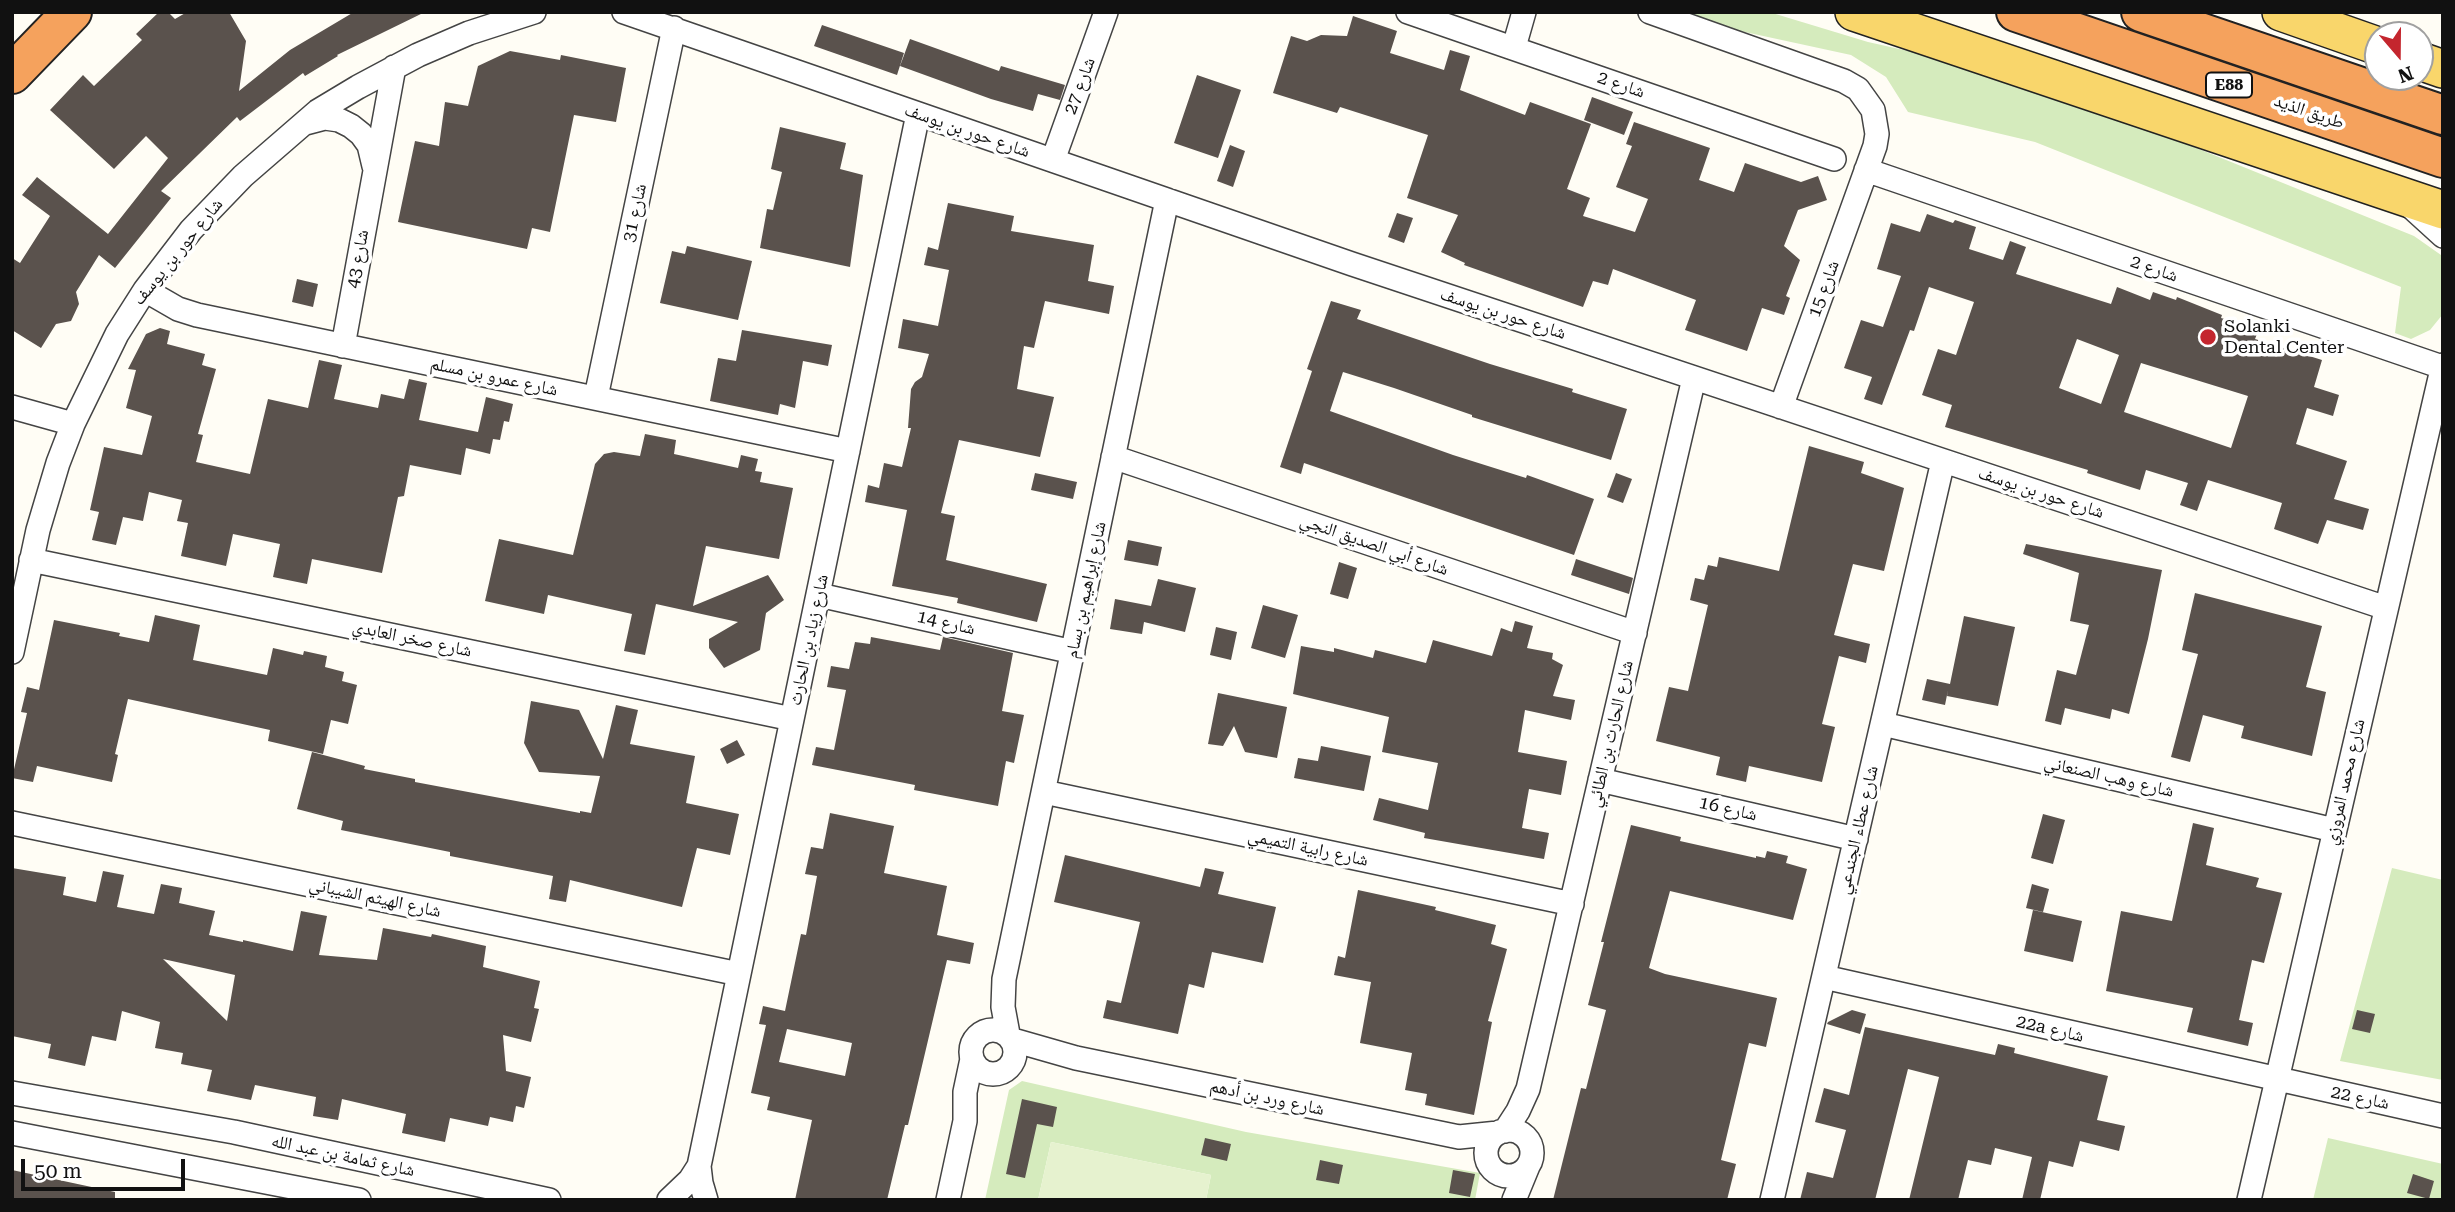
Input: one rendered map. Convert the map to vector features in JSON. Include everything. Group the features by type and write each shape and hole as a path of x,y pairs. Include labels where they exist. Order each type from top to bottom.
{"highway":[{"path":"12,74 72,12"},
{"name":"طريق الذيد","path":"2015,12 2443,158"},
{"name":"E88","path":"2141,12 2443,115"}],"main road":[{"path":"1854,12 2443,210"},
{"path":"2281,12 2364,41"}],"street":[{"name":"شارع حور بن يوسف","path":"12,652 31,560 48,496 74,424 104,357 145,290 191,230 261,158 318,111 394,67 469,33 534,12"},
{"name":"شارع حور بن يوسف","path":"624,12 1167,200 2386,608"},
{"name":"شارع 27","path":"1053,160 1106,12"},
{"name":"شارع 2","path":"1408,12 1834,159"},
{"path":"1514,47 1524,12"},
{"name":"شارع 15","path":"1650,12 1844,81 1867,98 1876,122 1877,134 1866,170 1781,407"},
{"name":"شارع 31","path":"596,397 674,28"},
{"name":"شارع 43","path":"343,346 394,67"},
{"name":"شارع زياد بن الحارث","path":"670,1200 690,1180 699,1166 918,114"},
{"name":"شارع 43","path":"300,126 325,118 339,120 351,126 369,145 374,171"},
{"name":"شارع 2","path":"1866,170 2443,366"},
{"path":"2398,194 2443,236"},
{"name":"شارع إبراهيم بن بسام","path":"1010,1037 1003,1007 1004,979 1167,200"},
{"name":"شارع عمرو بن مسلم","path":"145,290 178,309 197,315 848,451"},
{"name":"شارع محمد المروزي","path":"2249,1200 2443,366"},
{"name":"شارع الحارث بن الطائي","path":"1528,1141 1528,1089 1694,378"},
{"path":"12,407 74,424"},
{"name":"شارع أبي الصديق النجي","path":"1113,457 1635,633"},
{"name":"شارع عطاء الجندعي","path":"1772,1200 1944,461"},
{"name":"شارع صخر العابدي","path":"31,560 792,719"},
{"name":"شارع 14","path":"818,595 1073,652"},
{"name":"شارع وهب الصنعاني","path":"1883,724 2334,830"},
{"name":"شارع 16","path":"1600,780 1856,839"},
{"name":"شارع رابية التميمي","path":"1044,792 1572,904"},
{"name":"شارع الهيثم الشيباني","path":"12,822 739,974"},
{"name":"22a شارع","path":"1824,977 2277,1080"},
{"name":"شارع إبراهيم بن بسام","path":"982,1032 1004,979"},
{"path":"948,1200 965,1121 965,1092 972,1059 972,1044 982,1032 1000,1030 1010,1037 1016,1057 980,1096 965,1121"},
{"name":"شارع ورد بن أدهم","path":"1010,1037 1076,1058 1459,1137 1501,1132"},
{"name":"شارع ورد بن أدهم","path":"1005,1069 1040,1059 1076,1058"},
{"path":"972,1059 983,1072 1005,1069"},
{"name":"شارع 22","path":"2277,1080 2443,1115"},
{"name":"شارع الحارث بن الطائي","path":"1501,1132 1528,1089"},
{"name":"شارع ثمامة بن عبد الله","path":"12,1093 234,1132 549,1200"},
{"path":"1507,1200 1491,1164 1488,1143 1501,1132 1518,1132 1528,1141 1532,1154 1514,1200"},
{"path":"12,1133 359,1200"},
{"name":"شارع ورد بن أدهم","path":"1459,1137 1491,1164"},
{"path":"1491,1164 1510,1176 1528,1166"},
{"name":"شارع زياد بن الحارث","path":"699,1166 706,1200"}],"green space":[{"path":"1669,12 1769,12 1868,42 2016,75 2414,236 2441,255 2443,314 2430,330 2411,339 2395,333 2401,287 2035,142 1908,112 1886,77 1851,55 1731,29"},
{"path":"2392,868 2443,880 2443,1080 2340,1061"},
{"path":"1022,1081 1246,1132 1480,1173 1475,1200 1206,1200 1211,1175 1051,1142 1038,1200 985,1200 1009,1090"},
{"path":"2328,1138 2443,1164 2443,1200 2313,1200"},
{"path":"1051,1142 1211,1175 1206,1200 1038,1200"}],"building":[{"path":"159,12 168,12 175,19 187,12 229,12 246,41 239,91 290,50 354,12 425,12 337,55 305,76 303,73 240,121 237,117 161,191 171,198 115,268 99,255 76,292 79,304 71,321 56,324 41,348 12,330 12,258 20,263 50,216 22,195 37,177 108,234 168,158 146,136 114,169 50,110 83,75 94,86 142,40 136,34"},
{"path":"1353,16 1397,31 1390,53 1444,70 1450,50 1470,56 1460,90 1525,115 1530,102 1591,124 1567,189 1590,198 1583,216 1635,232 1648,199 1616,187 1632,146 1626,144 1634,122 1710,148 1699,180 1734,192 1745,163 1801,182 1818,176 1827,200 1798,210 1784,246 1800,260 1786,296 1790,298 1784,315 1762,308 1747,351 1685,330 1696,300 1613,269 1608,285 1593,281 1583,307 1464,265 1465,263 1441,252 1458,215 1407,198 1428,135 1340,107 1337,113 1273,93 1291,36 1307,41 1321,35 1347,36"},
{"path":"822,25 904,53 897,75 814,46"},
{"path":"910,39 999,71 1001,66 1065,85 1060,100 1038,94 1033,111 900,66"},
{"path":"510,51 560,60 561,55 626,68 616,122 574,115 550,232 532,228 527,249 398,222 415,141 439,146 445,102 468,106 478,66"},
{"path":"1197,75 1241,90 1218,158 1174,143"},
{"path":"1592,97 1633,112 1624,135 1584,120"},
{"path":"780,127 846,143 840,169 863,175 850,267 760,248 767,209 773,210 782,172 771,169"},
{"path":"1230,145 1245,151 1233,187 1217,181"},
{"path":"948,203 1014,216 1011,231 1094,245 1088,281 1114,286 1109,314 1045,301 1034,348 1024,346 1017,389 1054,397 1040,457 959,440 941,513 955,516 946,560 1047,584 1037,622 957,603 958,598 892,586 907,510 865,502 868,485 879,488 884,463 902,467 911,428 908,428 911,389 922,377 929,354 898,348 903,319 938,326 949,270 924,265 928,247 938,250"},
{"path":"1397,213 1413,218 1404,243 1388,237"},
{"path":"1927,214 1953,223 1955,220 1976,227 1969,249 2003,260 2010,241 2026,247 2016,274 2111,304 2117,287 2150,300 2153,292 2176,300 2177,297 2222,315 2221,318 2259,329 2255,339 2322,360 2314,387 2339,395 2333,416 2307,408 2296,444 2347,461 2334,499 2369,509 2363,530 2327,520 2318,544 2274,529 2282,503 2208,480 2197,511 2180,505 2188,483 2146,470 2140,490 2087,473 2088,470 1945,427 1952,405 1922,395 1938,349 1956,355 1974,302 1929,287 1914,331 1910,330 1882,405 1864,399 1872,377 1844,368 1861,320 1883,327 1901,276 1877,269 1891,223 1920,232","holes":["2077,339 2119,355 2101,404 2059,388","2141,363 2248,396 2231,448 2124,412"]},
{"path":"687,246 752,261 738,320 660,303 672,251 685,254"},
{"path":"297,279 318,284 313,307 292,302"},
{"path":"1331,301 1361,310 1357,319 1627,409 1611,460 1472,417 1343,372 1330,411 1453,455 1526,478 1527,475 1594,499 1574,555 1304,463 1301,474 1280,467 1312,371 1307,369"},
{"path":"160,328 170,331 167,344 205,354 202,365 216,369 198,434 203,435 196,462 250,474 268,399 308,408 319,360 342,365 334,399 378,408 381,394 404,399 409,379 427,383 419,420 478,432 486,397 513,404 509,422 504,421 500,440 493,439 490,454 466,448 461,475 410,465 404,496 398,497 382,573 312,559 307,584 273,577 280,544 233,534 226,566 181,556 188,523 177,521 182,500 149,492 143,521 123,517 116,545 92,540 99,512 90,510 104,447 142,455 152,416 126,408 136,370 128,369 146,334"},
{"path":"742,330 832,345 828,366 803,361 795,408 780,404 778,415 710,401 718,358 736,361"},
{"path":"645,434 676,440 674,454 738,468 741,455 758,459 755,471 762,472 760,482 793,488 779,559 706,546 693,606 768,575 784,600 766,613 760,650 724,668 709,648 709,639 738,622 656,604 645,655 624,651 632,614 548,595 544,614 485,601 499,539 573,555 595,464 604,454 614,452 640,456"},
{"path":"1809,446 1864,462 1861,473 1904,488 1884,571 1853,564 1834,635 1870,644 1866,663 1839,656 1822,724 1835,727 1822,782 1749,766 1746,782 1716,775 1720,757 1656,741 1669,687 1688,691 1708,605 1690,600 1695,578 1704,580 1708,565 1717,567 1719,557 1779,571"},
{"path":"1035,473 1077,482 1073,499 1031,490"},
{"path":"1616,473 1632,479 1623,503 1607,497"},
{"path":"1128,540 1162,547 1158,566 1124,560"},
{"path":"2026,544 2162,570 2129,714 2112,709 2110,719 2065,708 2061,725 2045,721 2057,670 2076,675 2089,625 2070,621 2079,573 2023,554"},
{"path":"1576,559 1633,578 1629,594 1571,575"},
{"path":"1339,562 1357,568 1348,599 1330,594"},
{"path":"1158,579 1196,588 1185,632 1144,622 1142,634 1110,629 1115,599 1151,606"},
{"path":"2195,593 2322,626 2306,687 2326,692 2312,756 2241,738 2244,726 2203,715 2190,762 2171,757 2198,654 2182,650"},
{"path":"1263,605 1298,615 1285,658 1251,648"},
{"path":"155,615 200,625 193,660 267,675 273,648 303,655 304,651 327,656 325,667 344,672 342,681 357,685 348,724 331,720 323,754 268,741 270,730 128,699 115,754 118,755 112,782 37,766 33,782 12,778 27,713 21,712 27,687 39,690 54,620 120,633 119,636 149,642"},
{"path":"1964,616 2015,627 1998,706 1947,696 1948,690 1945,705 1922,700 1927,679 1950,684"},
{"path":"1515,621 1533,626 1527,648 1553,653 1552,659 1563,665 1553,696 1575,700 1571,720 1525,710 1518,752 1567,761 1561,795 1529,789 1522,828 1549,833 1544,859 1424,838 1425,833 1373,820 1379,798 1428,810 1438,763 1382,752 1389,717 1293,694 1301,646 1334,652 1334,648 1373,658 1375,650 1426,663 1433,640 1492,656 1501,628 1512,632"},
{"path":"1216,627 1237,632 1231,660 1210,655"},
{"path":"871,637 940,650 943,637 1013,653 1002,711 1024,715 1014,763 1006,761 998,806 914,790 915,785 812,765 816,747 834,750 846,690 827,687 831,666 849,669 855,642 870,644"},
{"path":"1218,693 1287,707 1277,758 1245,752 1234,726 1223,746 1208,744"},
{"path":"531,701 579,710 603,759 616,705 638,710 630,744 695,756 686,803 739,814 730,855 697,848 682,907 570,880 566,902 549,899 553,876 450,856 450,852 341,830 343,821 297,809 312,752 365,766 364,769 415,779 415,782 591,813 600,776 539,772 524,743"},
{"path":"737,740 745,755 727,764 720,749"},
{"path":"1321,746 1371,756 1364,791 1294,778 1298,758 1318,761"},
{"path":"830,813 894,826 884,873 947,886 937,935 974,943 970,964 947,960 908,1125 905,1125 887,1200 795,1200 812,1120 767,1110 770,1097 751,1093 766,1025 759,1024 763,1006 785,1011 801,934 806,935 817,876 805,874 811,847 823,849","holes":["787,1029 852,1043 845,1076 779,1062"]},
{"path":"2043,814 2065,820 2053,864 2031,858"},
{"path":"2193,823 2214,828 2206,865 2259,878 2256,887 2282,893 2264,963 2252,960 2239,1020 2253,1023 2248,1046 2187,1032 2193,1008 2106,991 2121,911 2172,921"},
{"path":"1631,825 1681,837 1680,841 1756,858 1765,858 1767,851 1788,856 1786,863 1807,869 1793,920 1670,891 1649,968 1665,974 1777,998 1766,1047 1749,1043 1721,1160 1736,1164 1727,1200 1553,1200 1581,1088 1586,1089 1606,1010 1588,1005"},
{"path":"1065,855 1200,887 1205,868 1224,872 1218,894 1276,907 1263,963 1212,952 1204,988 1189,984 1178,1034 1103,1018 1107,1000 1121,1003 1140,922 1054,902"},
{"path":"12,868 66,877 63,895 96,902 103,871 124,875 117,907 154,914 161,884 182,888 179,903 215,911 209,935 293,951 301,911 327,916 319,955 377,960 383,928 431,937 432,934 486,946 483,967 540,981 534,1008 539,1009 531,1042 503,1035 506,1071 531,1077 524,1108 516,1106 513,1122 490,1117 488,1126 450,1118 445,1142 402,1133 406,1114 342,1099 338,1120 313,1116 316,1097 255,1085 251,1100 207,1091 212,1070 181,1064 183,1053 155,1048 160,1022 122,1011 116,1041 92,1036 85,1066 48,1058 51,1044 12,1036","holes":["163,959 235,975 227,1021"]},
{"path":"2032,884 2049,889 2043,912 2026,908"},
{"path":"1358,890 1436,907 1435,910 1496,925 1491,944 1507,949 1488,1021 1492,1022 1474,1115 1425,1105 1427,1094 1405,1090 1412,1053 1360,1043 1371,982 1334,975 1338,956 1345,958"},
{"path":"2033,910 2082,921 2073,962 2024,951"},
{"path":"1852,1010 1866,1014 1860,1034 1827,1024 1828,1022"},
{"path":"2357,1010 2375,1014 2370,1033 2352,1029"},
{"path":"1865,1027 1995,1055 1998,1044 2015,1048 2014,1053 2108,1076 2097,1120 2125,1126 2119,1151 2080,1141 2073,1167 2049,1161 2040,1200 2022,1200 2032,1157 1995,1148 1991,1165 1968,1160 1958,1200 1909,1200 1939,1077 1908,1069 1875,1200 1800,1200 1807,1172 1833,1178 1846,1130 1815,1122 1824,1088 1849,1095"},
{"path":"1022,1099 1057,1107 1053,1127 1037,1124 1025,1178 1006,1174"},
{"path":"1205,1138 1231,1144 1227,1161 1201,1155"},
{"path":"1320,1160 1343,1165 1339,1184 1316,1180"},
{"path":"12,1170 115,1192 115,1200 12,1200"},
{"path":"1453,1170 1475,1174 1470,1197 1449,1193"},
{"path":"2413,1174 2434,1181 2429,1199 2407,1193"}],"place":[{"name":"Solanki Dental Center","path":"2208,337"}]}
